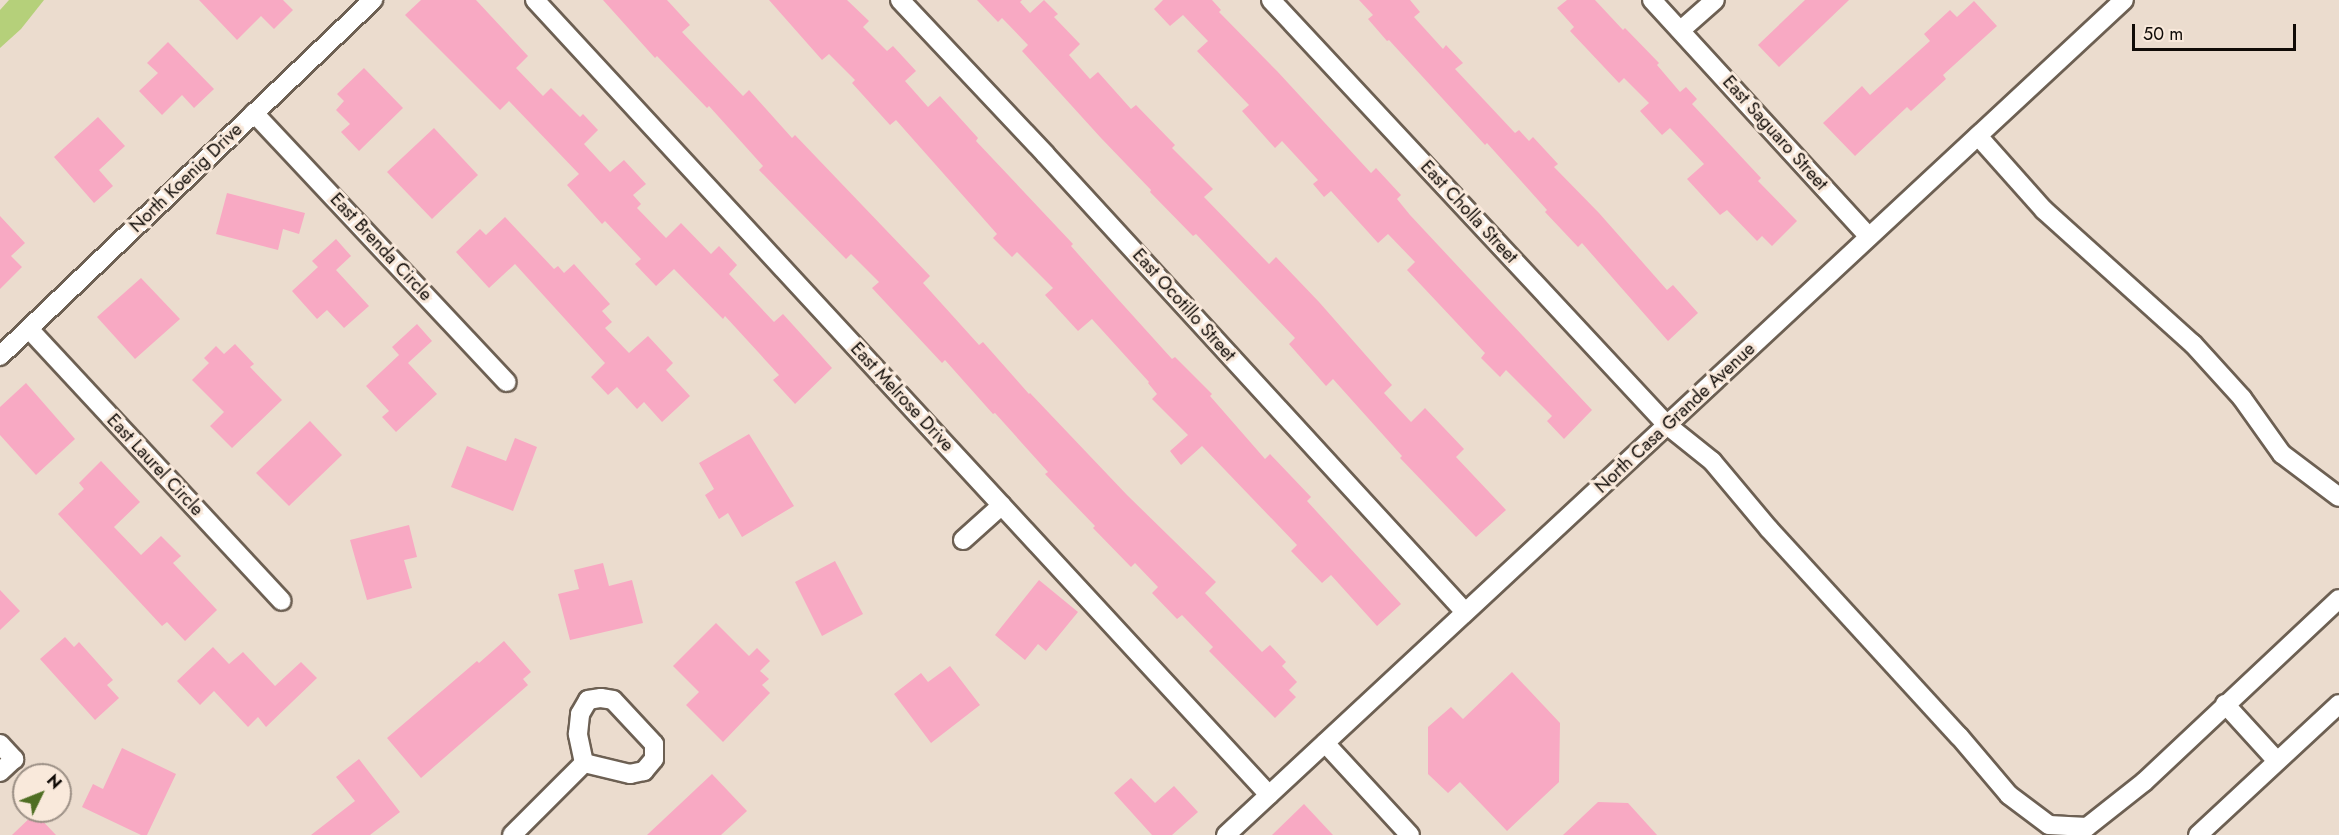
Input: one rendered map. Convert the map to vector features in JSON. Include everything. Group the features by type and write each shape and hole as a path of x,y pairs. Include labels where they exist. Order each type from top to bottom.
{"street":[{"name":"North Koenig Drive","path":"0,356 373,0"},
{"name":"East Melrose Drive","path":"535,0 1269,795"},
{"name":"East Ocotillo Street","path":"900,0 1061,171 1465,612"},
{"name":"East Cholla Street","path":"1271,0 1667,424 1712,461 1769,529 1959,736 2009,795 2049,825 2087,827 2144,782 2339,599"},
{"name":"East Saguaro Street","path":"1652,0 1869,237"},
{"path":"1680,30 1715,0"},
{"name":"North Casa Grande Avenue","path":"1226,835 2124,0"},
{"name":"East Brenda Circle","path":"255,112 507,382"},
{"path":"1978,136 2044,210 2193,344 2241,398 2282,454 2339,497"},
{"name":"East Laurel Circle","path":"29,329 282,601"},
{"path":"963,540 1002,505"},
{"path":"601,698 613,700 654,744 654,759 644,771 630,774 585,763 578,734 580,714 588,700 601,698"},
{"path":"2225,705 2277,761"},
{"path":"2198,835 2339,705"},
{"path":"1325,743 1410,835"},
{"path":"0,744 14,759 0,772"},
{"path":"512,835 585,763"}],"green space":[{"path":"9,0 44,0 21,29 0,48 0,10"}],"building":[{"path":"199,0 283,0 293,10 274,29 261,16 237,40"},
{"path":"421,0 476,0 528,56 516,68 543,96 551,88 580,117 583,114 598,130 584,144 610,172 624,160 646,184 633,195 641,204 637,208 666,238 681,223 711,254 719,246 737,265 729,274 774,322 783,314 832,368 795,404 773,380 779,375 725,316 723,319 674,269 656,286 635,264 641,259 605,221 602,224 567,185 579,174 509,101 500,110 405,15"},
{"path":"603,0 667,0 690,25 682,32 743,96 749,90 792,138 795,135 930,276 923,283 979,345 983,342 1029,394 1127,495 1216,582 1205,593 1262,652 1270,645 1286,662 1282,666 1297,682 1289,690 1296,697 1275,718 1209,651 1213,647 1182,615 1177,619 1152,593 1158,587 1135,563 1131,567 1093,528 1095,526 1045,474 1048,472 995,413 993,414 945,360 942,363 872,288 879,282 851,254 846,259 797,209 759,170 763,166 709,106 707,108 657,56 655,58"},
{"path":"769,0 847,0 869,21 863,27 887,51 893,46 916,71 905,81 928,107 940,96 978,138 976,141 1073,244 1071,246 1172,359 1175,357 1212,394 1210,396 1265,459 1270,454 1311,497 1307,501 1401,604 1377,626 1331,575 1322,583 1291,551 1297,545 1202,446 1181,465 1170,451 1188,435 1152,399 1157,394 1149,382 1092,319 1078,331 1045,295 1053,288 1017,252 1012,257 993,238 997,234 896,120 890,125 852,83 855,80 829,54 822,60"},
{"path":"977,0 1022,0 1020,2 1030,13 1044,0 1058,14 1054,17 1080,44 1069,55 1090,79 1098,72 1131,109 1136,105 1175,145 1172,148 1213,189 1204,197 1269,264 1276,257 1319,302 1392,385 1384,393 1411,422 1425,408 1464,449 1456,457 1506,510 1476,537 1400,458 1402,456 1333,379 1326,386 1289,344 1295,338 1196,234 1193,236 1150,192 1151,190 1022,51 1028,45 1002,18 998,22"},
{"path":"1163,0 1212,0 1221,10 1219,12 1371,173 1376,168 1401,195 1397,199 1410,215 1592,410 1564,439 1547,421 1552,416 1506,370 1500,377 1481,358 1485,353 1407,270 1415,262 1388,234 1378,243 1331,191 1324,197 1313,184 1318,180 1282,141 1275,148 1242,111 1249,105 1197,51 1208,41 1183,15 1170,26 1154,9"},
{"path":"1359,0 1410,0 1420,12 1414,17 1443,49 1446,45 1463,63 1455,69 1515,133 1519,130 1529,141 1533,137 1558,164 1554,167 1599,213 1667,290 1673,285 1698,313 1668,341 1582,243 1578,247 1487,143 1485,145 1389,40 1387,41 1368,19 1373,15"},
{"path":"1567,0 1595,0 1659,63 1657,65 1680,92 1686,87 1697,99 1692,104 1761,178 1758,181 1797,221 1772,246 1762,236 1757,241 1727,210 1720,215 1687,179 1704,164 1670,128 1662,135 1640,111 1649,103 1624,78 1619,83 1570,31 1574,27 1557,8"},
{"path":"1805,0 1849,0 1779,67 1758,45"},
{"path":"1974,1 1997,26 1943,75 1946,79 1911,111 1907,107 1855,156 1823,123 1862,86 1870,95 1930,41 1924,34 1950,10 1957,17"},
{"path":"168,42 214,89 194,108 182,95 162,115 139,91 158,73 147,63"},
{"path":"364,68 403,108 359,151 341,132 350,124 336,110 344,101 337,94"},
{"path":"98,117 125,146 99,170 113,186 94,203 54,157"},
{"path":"434,128 478,175 432,219 387,172"},
{"path":"227,193 305,213 299,234 283,229 278,250 216,234"},
{"path":"0,216 25,243 11,256 22,267 0,289"},
{"path":"505,217 554,269 558,266 564,273 574,264 610,304 602,311 612,322 605,328 629,353 648,336 673,363 666,370 690,396 662,422 644,402 637,409 617,387 608,395 591,377 605,363 515,264 489,288 456,252 480,229 486,235"},
{"path":"336,239 351,256 336,270 369,306 344,328 327,310 317,319 292,291 318,267 312,261"},
{"path":"141,278 180,319 135,359 97,317"},
{"path":"417,324 432,341 408,363 437,394 396,432 382,417 389,411 366,386 399,355 392,347"},
{"path":"235,344 254,364 250,367 282,400 232,448 210,426 224,412 192,380 209,363 204,358 216,346 224,354"},
{"path":"26,383 75,439 36,475 0,435 0,407"},
{"path":"310,421 342,455 289,506 256,473"},
{"path":"749,434 794,506 742,537 728,513 719,519 705,495 714,489 699,463"},
{"path":"515,438 537,447 513,511 451,487 467,446 506,461"},
{"path":"101,461 140,502 114,527 141,555 161,536 181,556 173,563 217,610 185,641 167,622 162,626 58,514 84,489 79,483"},
{"path":"409,525 417,557 404,560 412,588 367,600 350,540"},
{"path":"835,561 863,614 822,636 795,582"},
{"path":"603,563 609,586 632,580 643,623 570,640 558,594 579,589 574,570"},
{"path":"1039,580 1078,612 1046,651 1038,644 1025,660 995,635"},
{"path":"0,590 20,611 0,630"},
{"path":"716,623 749,656 757,648 770,661 760,671 769,679 762,685 770,693 723,742 686,705 699,692 673,666"},
{"path":"65,637 74,647 79,642 113,680 107,685 119,698 95,720 40,659"},
{"path":"504,641 531,672 523,679 528,685 421,778 387,738 477,661 479,663"},
{"path":"213,647 229,664 243,652 275,686 301,662 317,678 266,727 258,717 248,727 214,691 200,705 177,681"},
{"path":"950,666 980,705 931,743 894,694 921,673 928,682"},
{"path":"1512,672 1560,723 1559,782 1507,831 1460,782 1448,793 1428,774 1428,727 1451,707 1463,719"},
{"path":"122,748 176,774 147,835 141,835 82,807 93,784 103,789"},
{"path":"359,759 400,812 370,835 311,835 355,801 336,777"},
{"path":"712,774 747,811 721,835 647,835"},
{"path":"1131,778 1155,803 1174,786 1198,812 1172,835 1152,835 1114,793"},
{"path":"1598,802 1628,803 1657,835 1563,835"},
{"path":"1304,804 1333,835 1272,835"},
{"path":"25,823 45,823 56,835 12,835"}]}
